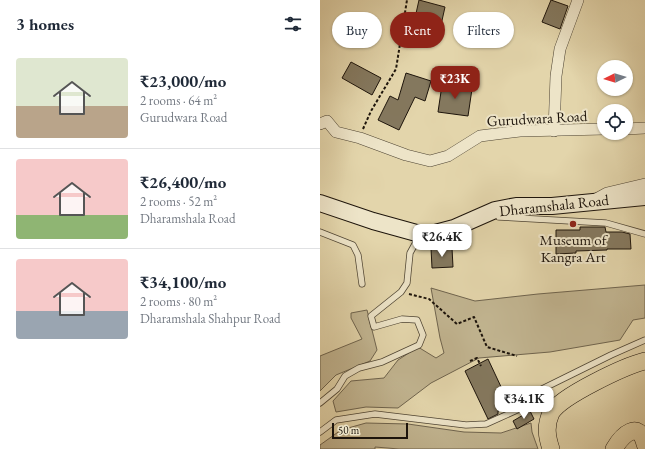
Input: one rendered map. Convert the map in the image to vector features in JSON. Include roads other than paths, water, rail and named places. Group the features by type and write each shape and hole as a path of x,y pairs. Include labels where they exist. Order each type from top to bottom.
{"main road":[{"name":"Dharamshala Road","path":"420,234 435,233 454,228 495,210 516,206 552,206 645,197"},
{"path":"320,203 373,221 420,234"},
{"path":"551,449 547,438 546,428 552,413 569,397 612,374 636,363 645,361"},
{"path":"614,449 624,434 634,431 640,434 645,444"}],"street":[{"path":"554,130 556,76 560,49 578,0"},
{"name":"Gurudwara Road","path":"320,124 327,121 336,132 360,138 406,155 430,161 448,156 480,136 520,131 597,129"},
{"path":"633,129 645,128"},
{"path":"592,201 607,193 645,184"}],"lane":[{"path":"499,217 606,223 645,234"},
{"path":"320,232 353,246 358,255 362,284"},
{"path":"320,403 337,389 345,376 358,368 382,362 419,345 423,335 417,320 402,319 374,327 371,316 401,292 407,283 410,253 420,234"},
{"path":"320,432 336,420 375,414 466,425 486,424 526,406 536,392 645,340"}],"place":[{"name":"Museum of Kangra Art","path":"573,224"}]}
